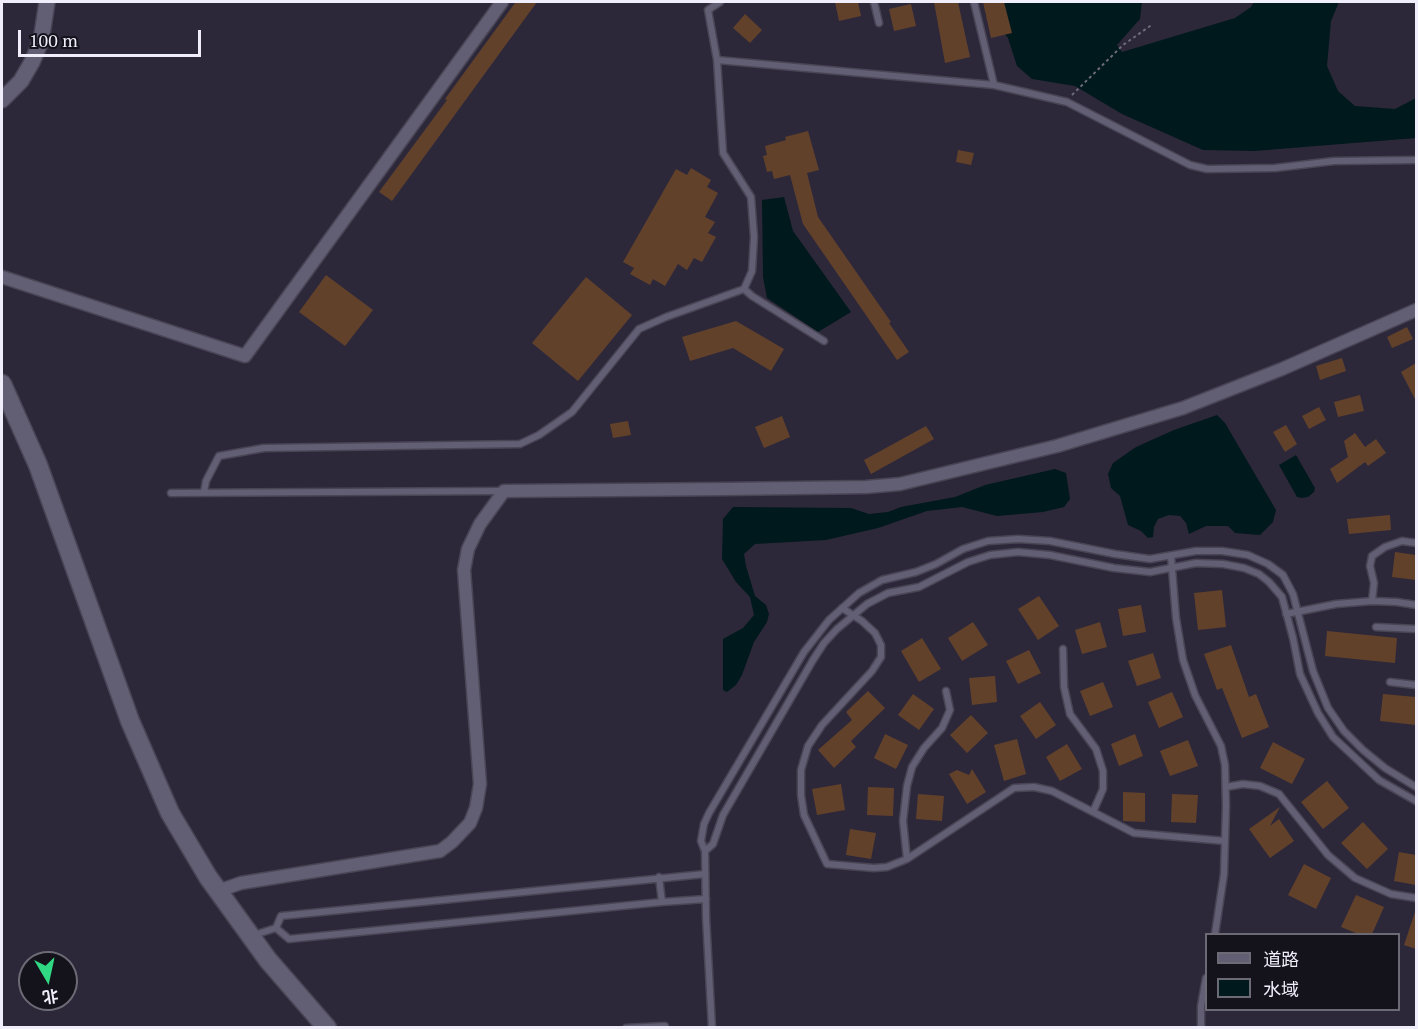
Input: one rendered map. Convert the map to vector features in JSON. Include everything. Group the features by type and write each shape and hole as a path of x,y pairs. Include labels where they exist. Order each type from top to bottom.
{"main road":[{"path":"2,384 38,465 130,721 170,813 218,891 268,960 327,1028"}],"street":[{"path":"2,100 21,81 32,62 41,41 47,2"},
{"path":"2,277 245,356 502,2"},
{"path":"218,891 241,883 440,850 452,842 470,824 476,808 480,784 464,570 468,549 480,524 504,490 749,489 866,487 900,484 1057,446 1183,408 1282,369 1416,310"}],"lane":[{"path":"204,492 206,482 219,456 264,448 520,444 539,435 572,412 639,329 744,289 752,272 754,237 751,197 723,153 717,60 708,10 720,2"},
{"path":"874,2 879,23"},
{"path":"974,2 994,85"},
{"path":"717,60 994,85 1067,102 1190,165 1207,169 1275,168 1334,161 1416,159"},
{"path":"744,289 824,341"},
{"path":"171,493 504,490"},
{"path":"712,1028 705,851 701,841 709,813 804,652 818,633 842,608 859,593 882,580 916,573 963,549 988,541 1018,539 1050,541 1150,559 1196,551 1222,551 1248,555 1268,564 1282,575 1293,594 1313,671 1328,708 1344,731 1363,750 1385,768 1416,787"},
{"path":"1372,601 1374,584 1370,566 1372,556 1385,547 1402,542 1416,543"},
{"path":"705,851 713,844 723,815 819,652 837,629 867,604 888,593 919,586 968,562 990,555 1018,552 1050,555 1114,568 1150,572 1196,563 1223,564 1259,574 1282,597 1300,674 1318,713 1333,737 1379,780 1416,801"},
{"path":"1171,556 1176,618 1183,660 1195,695 1221,746 1225,765 1224,874 1215,933"},
{"path":"1286,614 1335,604 1372,601 1416,605"},
{"path":"842,608 875,633 881,645 881,657 872,671 822,725 808,746 801,770 804,815 827,864 874,868 887,867 907,860 1014,788 1034,787 1052,791 1134,832 1225,841"},
{"path":"1376,627 1416,630"},
{"path":"1063,649 1064,687 1070,714 1096,749 1103,771 1103,789 1094,812"},
{"path":"1390,682 1416,685"},
{"path":"907,860 903,821 907,786 912,767 924,748 942,728 950,710 946,691"},
{"path":"1226,787 1243,784 1260,786 1279,794 1328,855 1355,878 1391,894 1416,898"},
{"path":"251,936 276,928 281,916 705,874"},
{"path":"659,877 662,902"},
{"path":"276,928 289,939 706,899"},
{"path":"1201,1028 1201,1006 1205,984"},
{"path":"627,1028 665,1026"}],"path":[{"path":"1076,91 1124,45 1153,24"}],"water":[{"path":"992,2 1142,2 1140,19 1117,45 1122,52 1235,18 1251,7 1254,2 1339,2 1331,21 1327,66 1338,91 1355,106 1395,109 1416,98 1416,138 1254,151 1203,150 1122,114 1075,86 1032,79 1017,66 1008,38 998,26"},
{"path":"784,197 793,231 851,312 818,332 767,298 763,277 762,200"},
{"path":"1217,415 1225,423 1276,510 1273,522 1260,535 1235,533 1228,526 1206,526 1189,534 1186,523 1180,516 1169,515 1158,519 1153,537 1148,538 1141,531 1128,525 1120,496 1111,488 1108,474 1113,463 1136,447 1174,430"},
{"path":"1296,455 1315,488 1308,497 1297,497 1279,465"},
{"path":"1055,469 1066,473 1070,499 1064,507 1043,512 997,516 962,507 927,511 878,528 826,540 755,544 744,554 746,566 755,596 766,605 769,614 767,622 754,642 736,685 727,692 723,690 723,639 743,628 754,615 750,597 736,582 722,559 723,519 733,507 851,508 869,514 888,512 901,507 955,497 985,485"}],"building":[{"path":"513,2 537,2 392,201 379,192 447,100 445,99 515,3"},
{"path":"835,2 858,2 861,16 839,21"},
{"path":"934,2 958,2 970,57 945,63"},
{"path":"983,2 1004,2 1012,33 991,38"},
{"path":"911,4 916,26 894,31 889,9"},
{"path":"745,14 762,30 750,43 733,28"},
{"path":"808,131 819,170 807,173 818,217 891,322 889,323 909,352 897,360 803,224 790,175 774,179 772,171 767,172 763,156 767,155 765,146 786,140 785,137"},
{"path":"958,150 974,153 971,165 956,162"},
{"path":"691,168 711,180 707,187 718,193 705,217 715,222 708,233 716,237 702,262 694,258 687,270 678,264 665,286 653,279 650,285 630,274 634,268 623,262 676,169 687,175"},
{"path":"326,275 373,310 345,346 299,312"},
{"path":"586,277 632,315 578,381 532,343"},
{"path":"736,321 784,349 771,371 733,348 690,361 682,337"},
{"path":"1407,327 1413,339 1392,348 1387,337"},
{"path":"1342,358 1346,371 1320,380 1316,366"},
{"path":"1416,363 1416,401 1401,372"},
{"path":"1360,395 1364,411 1338,417 1334,402"},
{"path":"1319,407 1326,420 1309,429 1302,416"},
{"path":"782,416 790,437 764,448 755,427"},
{"path":"628,421 631,435 613,438 610,424"},
{"path":"1286,425 1297,444 1285,452 1273,432"},
{"path":"926,426 934,439 871,474 864,460"},
{"path":"1355,433 1365,447 1376,439 1386,453 1368,466 1365,462 1337,483 1330,469 1348,457 1344,441"},
{"path":"1390,515 1391,530 1349,534 1347,519"},
{"path":"1395,552 1416,555 1416,580 1392,577"},
{"path":"1222,590 1226,627 1198,630 1194,593"},
{"path":"1039,596 1059,626 1038,640 1018,609"},
{"path":"1141,605 1146,632 1123,636 1118,609"},
{"path":"973,622 988,645 962,661 948,638"},
{"path":"1100,622 1107,647 1082,654 1075,630"},
{"path":"1327,631 1397,638 1395,663 1325,656"},
{"path":"922,638 941,669 919,682 901,651"},
{"path":"1231,645 1249,697 1256,694 1269,727 1242,738 1222,688 1217,690 1204,654"},
{"path":"1029,650 1041,673 1018,684 1006,661"},
{"path":"1153,653 1161,678 1137,686 1128,661"},
{"path":"995,676 997,702 972,705 969,678"},
{"path":"1103,682 1113,707 1090,716 1080,691"},
{"path":"868,691 885,708 851,741 856,747 834,768 818,750 852,720 846,712"},
{"path":"1172,692 1183,717 1159,728 1148,702"},
{"path":"913,694 934,709 919,730 898,715"},
{"path":"1383,694 1416,697 1416,725 1380,721"},
{"path":"1040,702 1056,725 1036,739 1020,716"},
{"path":"971,715 988,733 967,753 950,735"},
{"path":"885,734 908,745 896,769 874,758"},
{"path":"1135,734 1143,756 1119,766 1111,744"},
{"path":"1017,739 1026,774 1004,781 994,745"},
{"path":"1188,740 1198,766 1170,776 1160,751"},
{"path":"1273,742 1305,759 1292,784 1260,768"},
{"path":"1067,744 1082,769 1060,781 1046,757"},
{"path":"972,769 986,792 967,804 949,774 957,770 969,775"},
{"path":"1327,781 1349,808 1323,829 1301,802"},
{"path":"841,784 845,810 817,815 812,789"},
{"path":"868,787 894,788 893,816 867,815"},
{"path":"1123,792 1145,793 1145,822 1123,821"},
{"path":"918,794 944,796 942,821 916,819"},
{"path":"1172,794 1198,795 1196,823 1171,822"},
{"path":"1280,807 1270,826 1279,819 1294,841 1270,858 1249,829"},
{"path":"1363,822 1388,849 1367,869 1341,843"},
{"path":"850,829 876,833 871,859 846,855"},
{"path":"1399,852 1416,855 1416,885 1394,881"},
{"path":"1304,864 1331,878 1316,909 1288,895"},
{"path":"1356,895 1384,907 1372,933 1356,933 1341,927"},
{"path":"1416,912 1416,949 1404,945"}]}
